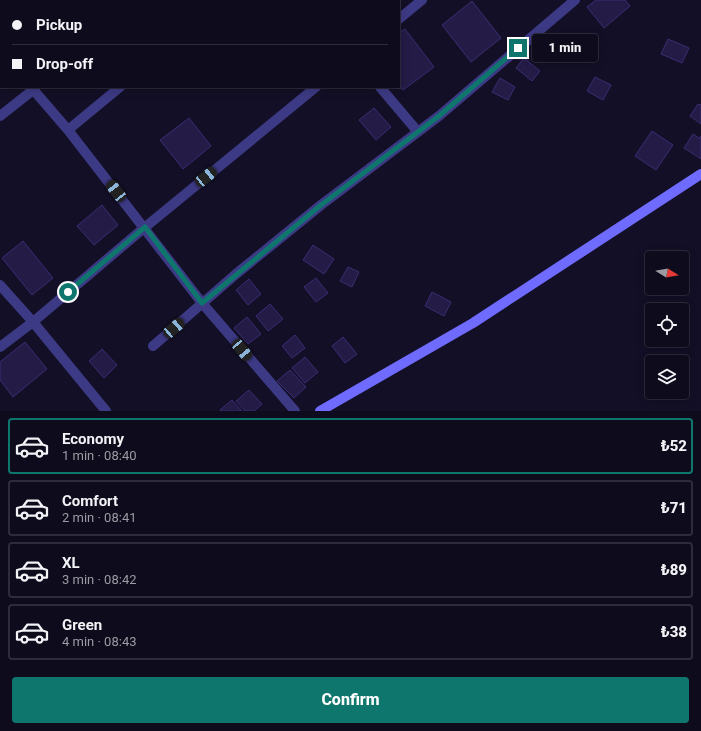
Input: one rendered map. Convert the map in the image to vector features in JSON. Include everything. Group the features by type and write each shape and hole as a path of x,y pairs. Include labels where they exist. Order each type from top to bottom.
{"street":[{"path":"400,18 422,0"},
{"path":"153,346 202,303 321,205 418,132 575,0"},
{"path":"0,116 32,88 68,130 145,227 202,303 295,411"},
{"path":"68,130 119,88"},
{"path":"0,347 33,322 145,227 315,88"},
{"path":"381,88 418,132"},
{"path":"320,411 473,323 701,174"},
{"path":"0,285 33,322 106,411"}],"building":[{"path":"596,0 625,0 630,6 604,28 587,7"},
{"path":"472,1 501,38 471,62 442,25"},
{"path":"405,29 434,67 403,90 400,86 400,32"},
{"path":"668,39 689,48 682,63 661,54"},
{"path":"524,58 540,71 532,81 516,68"},
{"path":"595,77 611,85 603,100 587,91"},
{"path":"500,78 515,87 508,100 492,92"},
{"path":"698,104 701,105 701,124 690,116"},
{"path":"374,108 391,127 376,140 359,120"},
{"path":"189,118 211,146 183,169 160,140"},
{"path":"652,131 673,145 656,170 635,156"},
{"path":"693,134 699,138 701,136 701,159 684,148"},
{"path":"102,205 118,225 94,245 77,226"},
{"path":"23,241 53,278 32,295 2,258"},
{"path":"313,245 334,259 324,274 303,260"},
{"path":"348,267 359,272 352,287 340,281"},
{"path":"316,278 328,293 316,302 304,287"},
{"path":"249,279 261,294 248,305 236,290"},
{"path":"432,292 451,302 444,316 425,306"},
{"path":"270,304 283,319 268,331 256,316"},
{"path":"247,317 261,334 248,344 234,328"},
{"path":"295,335 305,348 292,358 282,346"},
{"path":"343,337 357,354 345,363 332,346"},
{"path":"25,342 47,369 13,397 0,380 0,362"},
{"path":"102,349 117,365 104,378 89,361"},
{"path":"305,357 318,372 305,383 292,368"},
{"path":"290,370 306,387 294,398 277,381"},
{"path":"249,390 262,404 254,411 245,411 236,401"},
{"path":"232,400 242,411 220,410"}],"route":[{"path":"68,292 145,227 202,303 321,205 439,116 518,48"}]}
